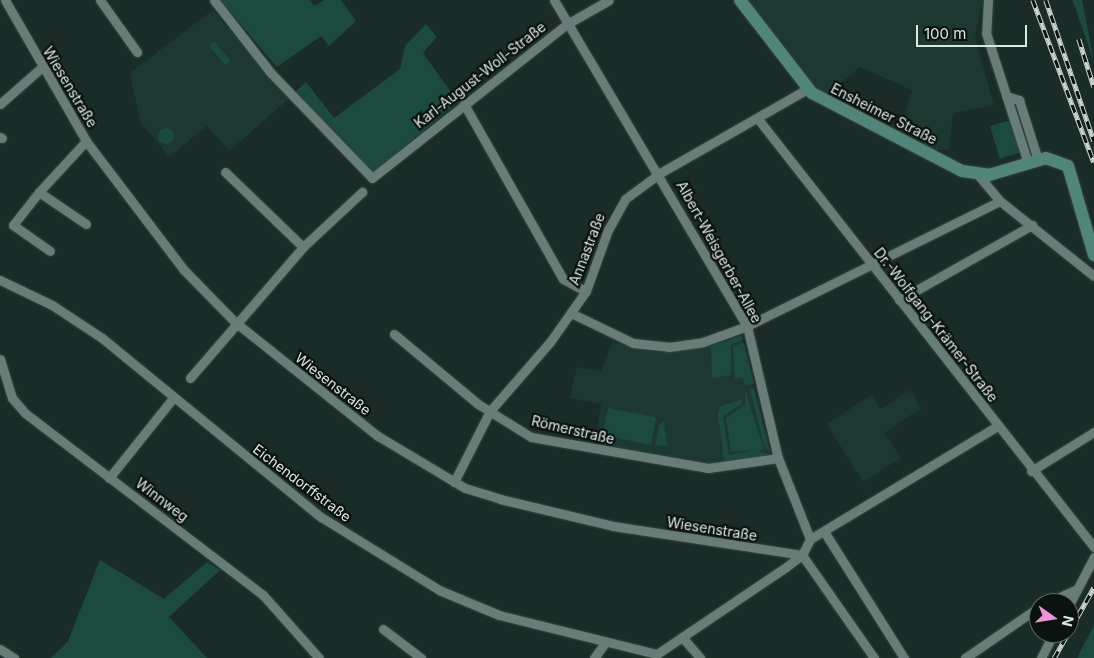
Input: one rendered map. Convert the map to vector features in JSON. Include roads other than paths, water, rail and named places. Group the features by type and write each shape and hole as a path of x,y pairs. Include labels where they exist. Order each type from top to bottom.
{"main road":[{"name":"Ensheimer Straße","path":"740,0 807,89 979,176"},
{"path":"979,176 1033,161 1055,158 1072,172 1094,255"}],"street":[{"name":"Wiesenstraße","path":"5,0 41,68 86,141 184,270 235,322 333,404 454,482 500,499 613,526 802,555"},
{"path":"100,0 137,52"},
{"name":"Karl-August-Woll-Straße","path":"214,0 270,72 372,178 567,24 609,0"},
{"name":"Albert-Weisgerber-Allee","path":"554,0 660,173 747,326 778,458 810,538"},
{"path":"988,0 986,33 1006,96 1033,161"},
{"path":"0,104 41,68"},
{"name":"Annastraße","path":"454,482 490,411 572,313 586,291 618,208 660,173 807,89"},
{"path":"1006,96 1018,100 1033,161"},
{"path":"464,104 563,278 586,291"},
{"name":"Dr.-Wolfgang-Krämer-Straße","path":"758,118 1031,471 1094,547"},
{"path":"50,251 13,225 39,192 86,141"},
{"path":"225,172 303,247"},
{"path":"979,176 1000,201 1094,276"},
{"path":"39,192 86,224"},
{"path":"190,378 235,322 303,247 362,192"},
{"path":"572,313 613,336 652,347 703,342 747,326 873,266 1000,201"},
{"path":"899,300 1032,225"},
{"path":"0,280 0,286"},
{"name":"Eichendorffstraße","path":"0,280 80,322 284,491 407,572 499,615 620,648 657,654 802,555"},
{"name":"Römerstraße","path":"394,334 490,411 531,437 673,465 708,468 778,458"},
{"name":"Winnweg","path":"0,359 12,398 25,413 263,595 319,658"},
{"path":"110,478 173,398"},
{"path":"874,658 802,555 810,538 825,533 997,426"},
{"path":"1031,471 1094,432"},
{"path":"825,533 904,658"},
{"path":"1075,593 1094,557"},
{"path":"1068,593 1077,589"},
{"path":"965,658 1029,614"},
{"path":"383,629 421,658"},
{"path":"682,637 700,658"},
{"path":"1041,658 1049,643"},
{"path":"594,658 604,644"},
{"path":"0,649 14,658"}],"railway":[{"path":"1033,0 1094,162"},
{"path":"1046,0 1094,141"},
{"path":"1079,39 1094,87"},
{"path":"1054,658 1094,587"}]}
